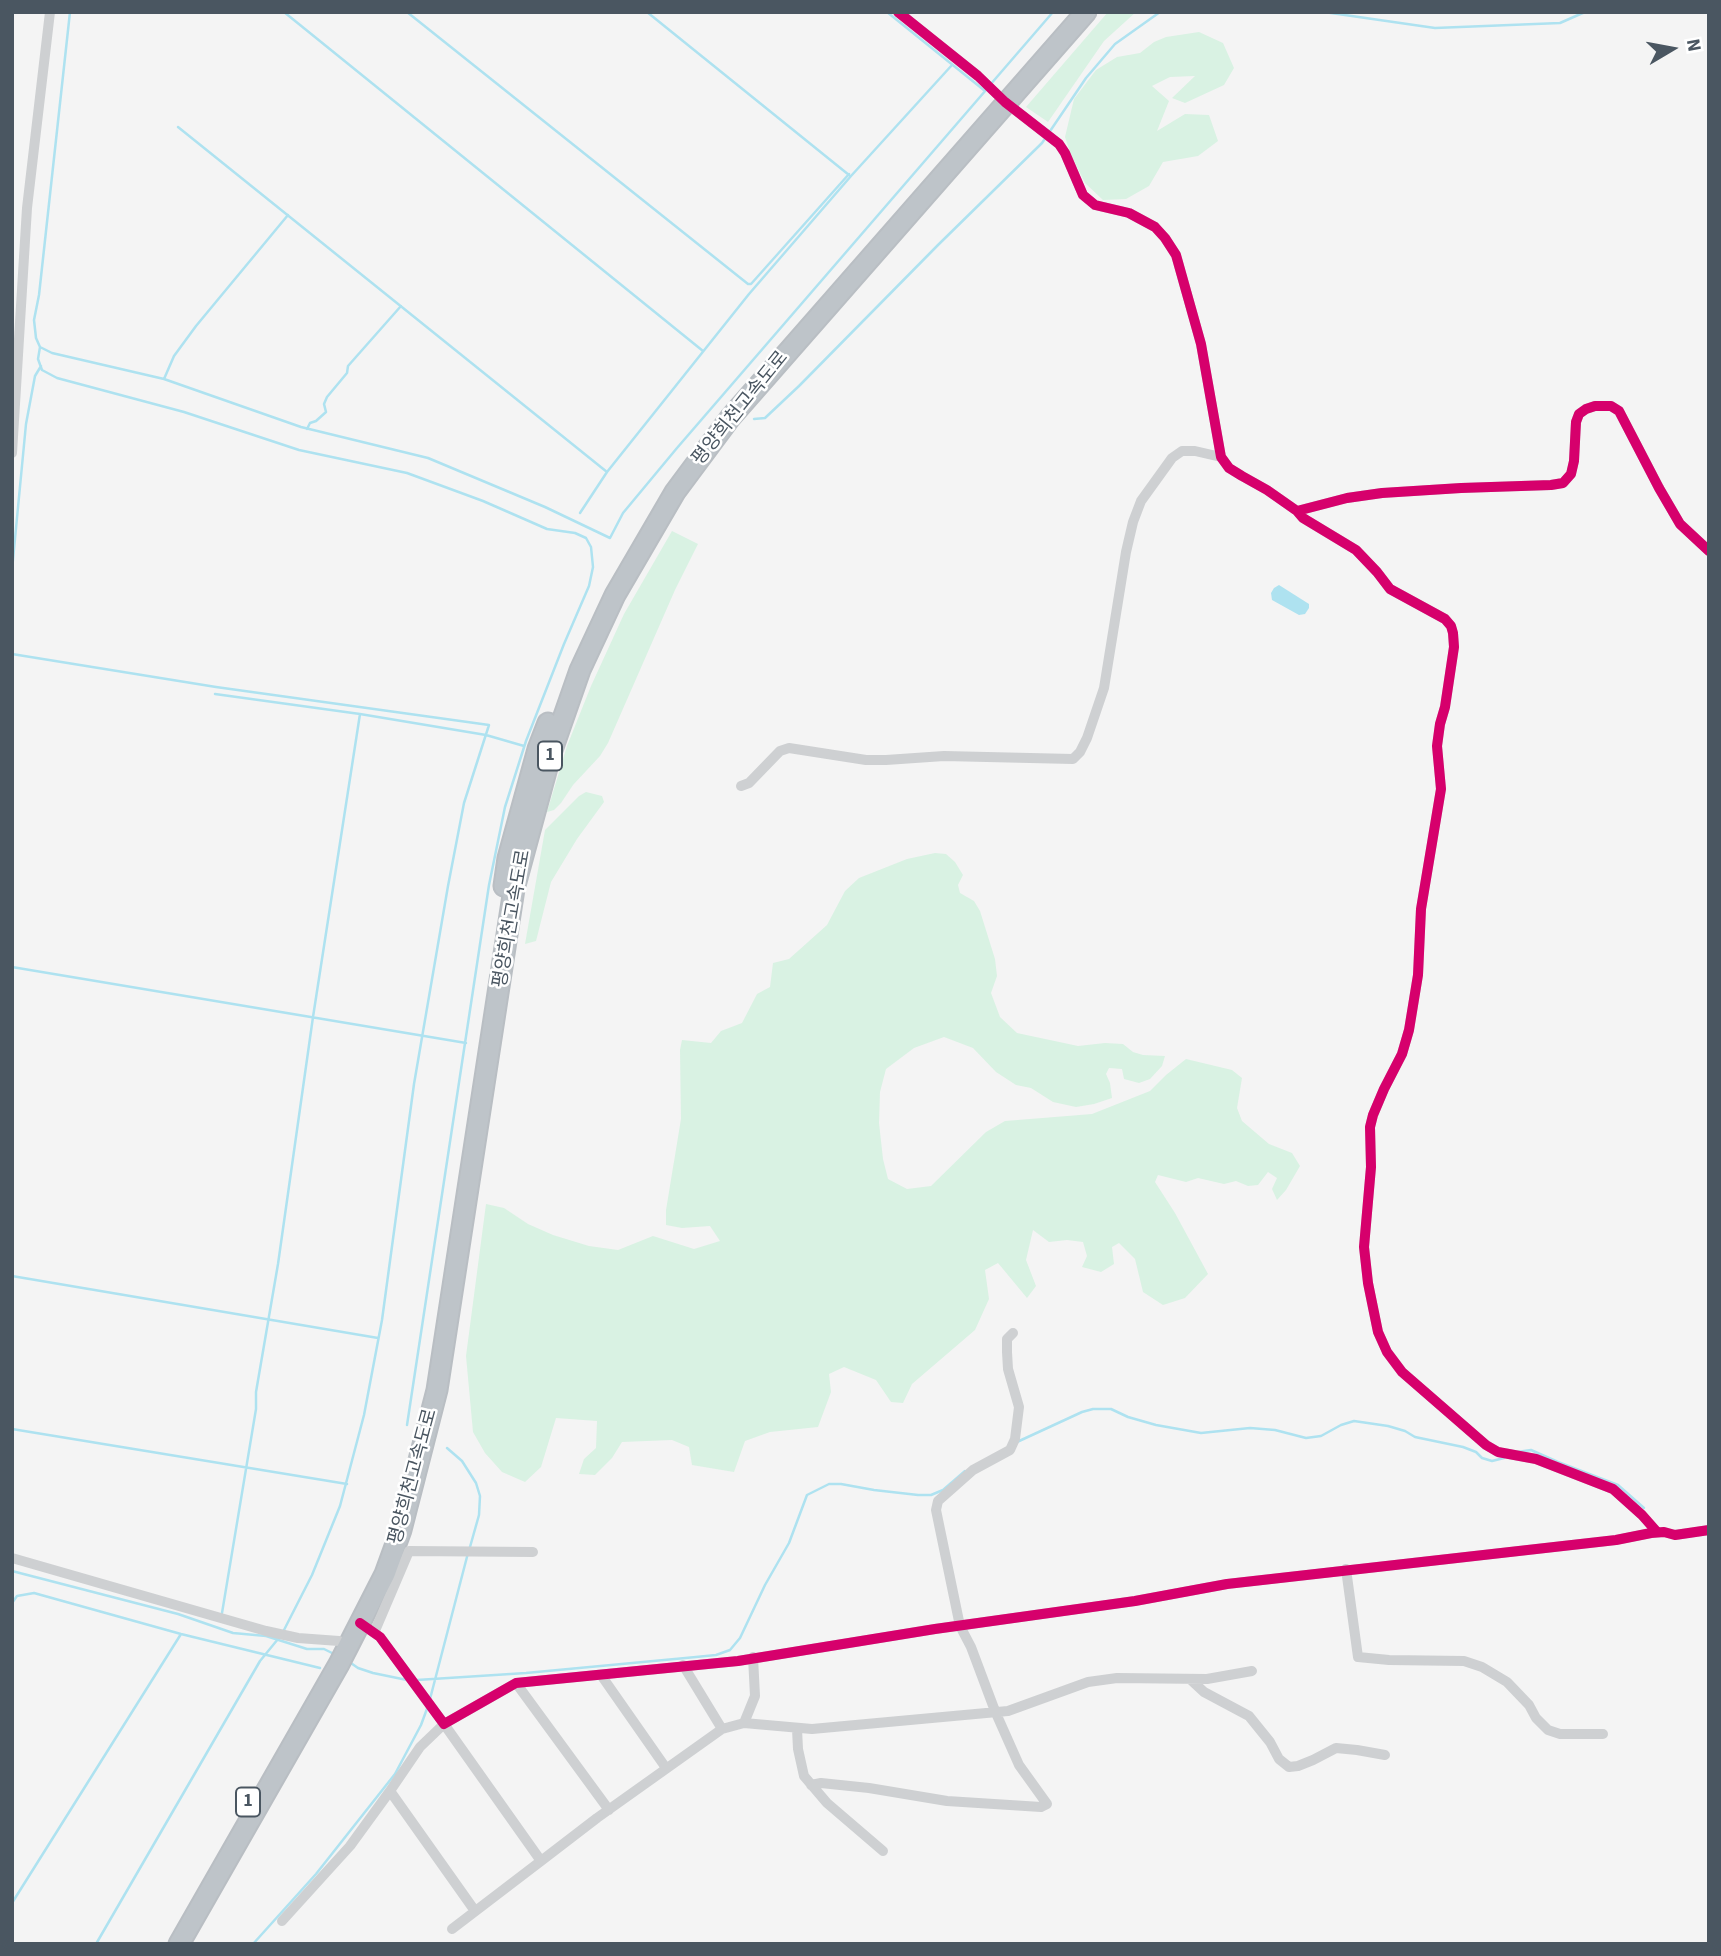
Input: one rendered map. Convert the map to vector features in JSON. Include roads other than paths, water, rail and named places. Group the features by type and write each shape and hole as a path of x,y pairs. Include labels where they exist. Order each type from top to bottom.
{"highway":[{"name":"평양희천고속도로","path":"165,1944 338,1653 367,1628 401,1531 437,1390 514,889 551,753 580,670 615,595 682,481 730,418 1001,99 1068,12"},
{"name":"평양희천고속도로","path":"179,1944 338,1653 370,1581 403,1489 422,1408 508,858 538,749 570,666 616,570 660,495 703,438 1001,99 1086,12"}],"street":[{"path":"12,453 27,208 50,12"},
{"path":"898,12 1059,144 1083,195 1096,205 1129,213 1155,227 1165,238 1176,255 1201,344 1221,457 1229,468 1267,490 1303,518 1356,550 1390,589 1446,619 1451,626 1454,647 1437,746 1441,789 1421,909 1418,975 1402,1054 1384,1089 1370,1127 1371,1167 1364,1247 1378,1332 1387,1352 1402,1372 1486,1445 1499,1452 1536,1459 1613,1489 1657,1532"},
{"path":"1297,511 1347,498 1382,493 1563,483 1570,474 1574,461 1576,422 1579,414 1595,406 1611,406 1619,411 1680,524 1709,551"},
{"path":"741,786 749,783 780,751 789,748 886,761 944,757 1073,759 1087,738 1104,688 1124,563 1133,522 1142,501 1172,458 1182,452 1195,451 1221,457"},
{"path":"811,1785 821,1783 869,1788 947,1801 1041,1807 1047,1804 1019,1765 960,1626 936,1510 938,1501 973,1470 1010,1450 1013,1444 1019,1407 1008,1369 1007,1339 1013,1333"},
{"path":"282,1921 350,1846 419,1747 444,1724 516,1684 738,1661 1135,1601 1227,1584 1616,1540 1657,1532 1675,1535 1709,1530"},
{"path":"533,1552 409,1551 367,1628 380,1637 541,1861"},
{"path":"12,1558 281,1634 316,1640 338,1653"},
{"path":"1346,1569 1358,1657 1464,1661 1482,1667 1507,1682 1548,1730 1560,1734 1603,1734"},
{"path":"744,1723 755,1696 752,1657"},
{"path":"683,1665 722,1729"},
{"path":"452,1929 609,1810 722,1729 744,1723 812,1729 995,1711 1017,1708 1088,1682 1117,1678 1207,1679 1252,1671"},
{"path":"601,1675 666,1768"},
{"path":"1190,1678 1204,1692 1249,1716 1270,1742 1279,1759 1289,1767 1313,1760 1336,1748 1385,1755"},
{"path":"516,1684 609,1810"},
{"path":"797,1728 804,1776 827,1803 883,1851"},
{"path":"390,1791 475,1911"}],"water":[{"path":"1279,585 1309,604 1305,614 1299,615 1272,600 1271,593"}],"waterway":[{"path":"70,12 34,320 40,347 52,353 164,379 301,427 428,458 545,507 610,538 623,513 677,448 986,90"},
{"path":"284,12 703,351"},
{"path":"407,12 748,284 751,284 849,174"},
{"path":"647,12 849,175"},
{"path":"887,12 985,91"},
{"path":"990,85 1053,12"},
{"path":"754,419 765,418 799,386 1042,143 1086,78 1115,44 1160,12"},
{"path":"1324,12 1435,28 1560,23 1585,12"},
{"path":"580,513 607,472 749,294 952,65"},
{"path":"178,127 607,472"},
{"path":"164,379 174,356 196,326 288,215"},
{"path":"307,429 310,423 326,412 324,404 327,397 347,373 348,366 401,306"},
{"path":"40,347 38,359 42,370 57,378 184,412 299,450 407,473 483,501 547,529 575,533 586,538 591,547 593,567 589,586 526,741 505,807 489,885 407,1425"},
{"path":"12,570 26,424 35,376 41,366"},
{"path":"12,654 216,687 489,725 464,803 448,886 414,1084 382,1320 364,1415 340,1506 312,1575 284,1630"},
{"path":"215,694 486,735 524,746"},
{"path":"222,1613 256,1409 256,1392 278,1264 360,714"},
{"path":"12,967 466,1043"},
{"path":"12,1276 378,1338"},
{"path":"1017,1442 1082,1412 1111,1409 1156,1425 1201,1433 1250,1428 1275,1430 1306,1438 1321,1436 1354,1421 1388,1426 1415,1437 1463,1447 1492,1461 1504,1458"},
{"path":"12,1429 347,1484"},
{"path":"447,1448 462,1461 476,1483 480,1496 479,1515 470,1547"},
{"path":"1517,1452 1531,1450 1618,1485 1644,1508"},
{"path":"417,1680 696,1657 730,1650 740,1638 789,1543 807,1495 829,1484 931,1495 943,1490 965,1471"},
{"path":"430,1699 468,1553"},
{"path":"12,1571 178,1614 233,1633 266,1636 307,1649 324,1649 336,1655"},
{"path":"12,1603 17,1596 34,1593 181,1634 320,1668"},
{"path":"12,1903 181,1634"},
{"path":"96,1944 260,1661 278,1639"},
{"path":"348,1661 373,1673 407,1680"},
{"path":"253,1944 316,1874 395,1774 428,1706"}]}
